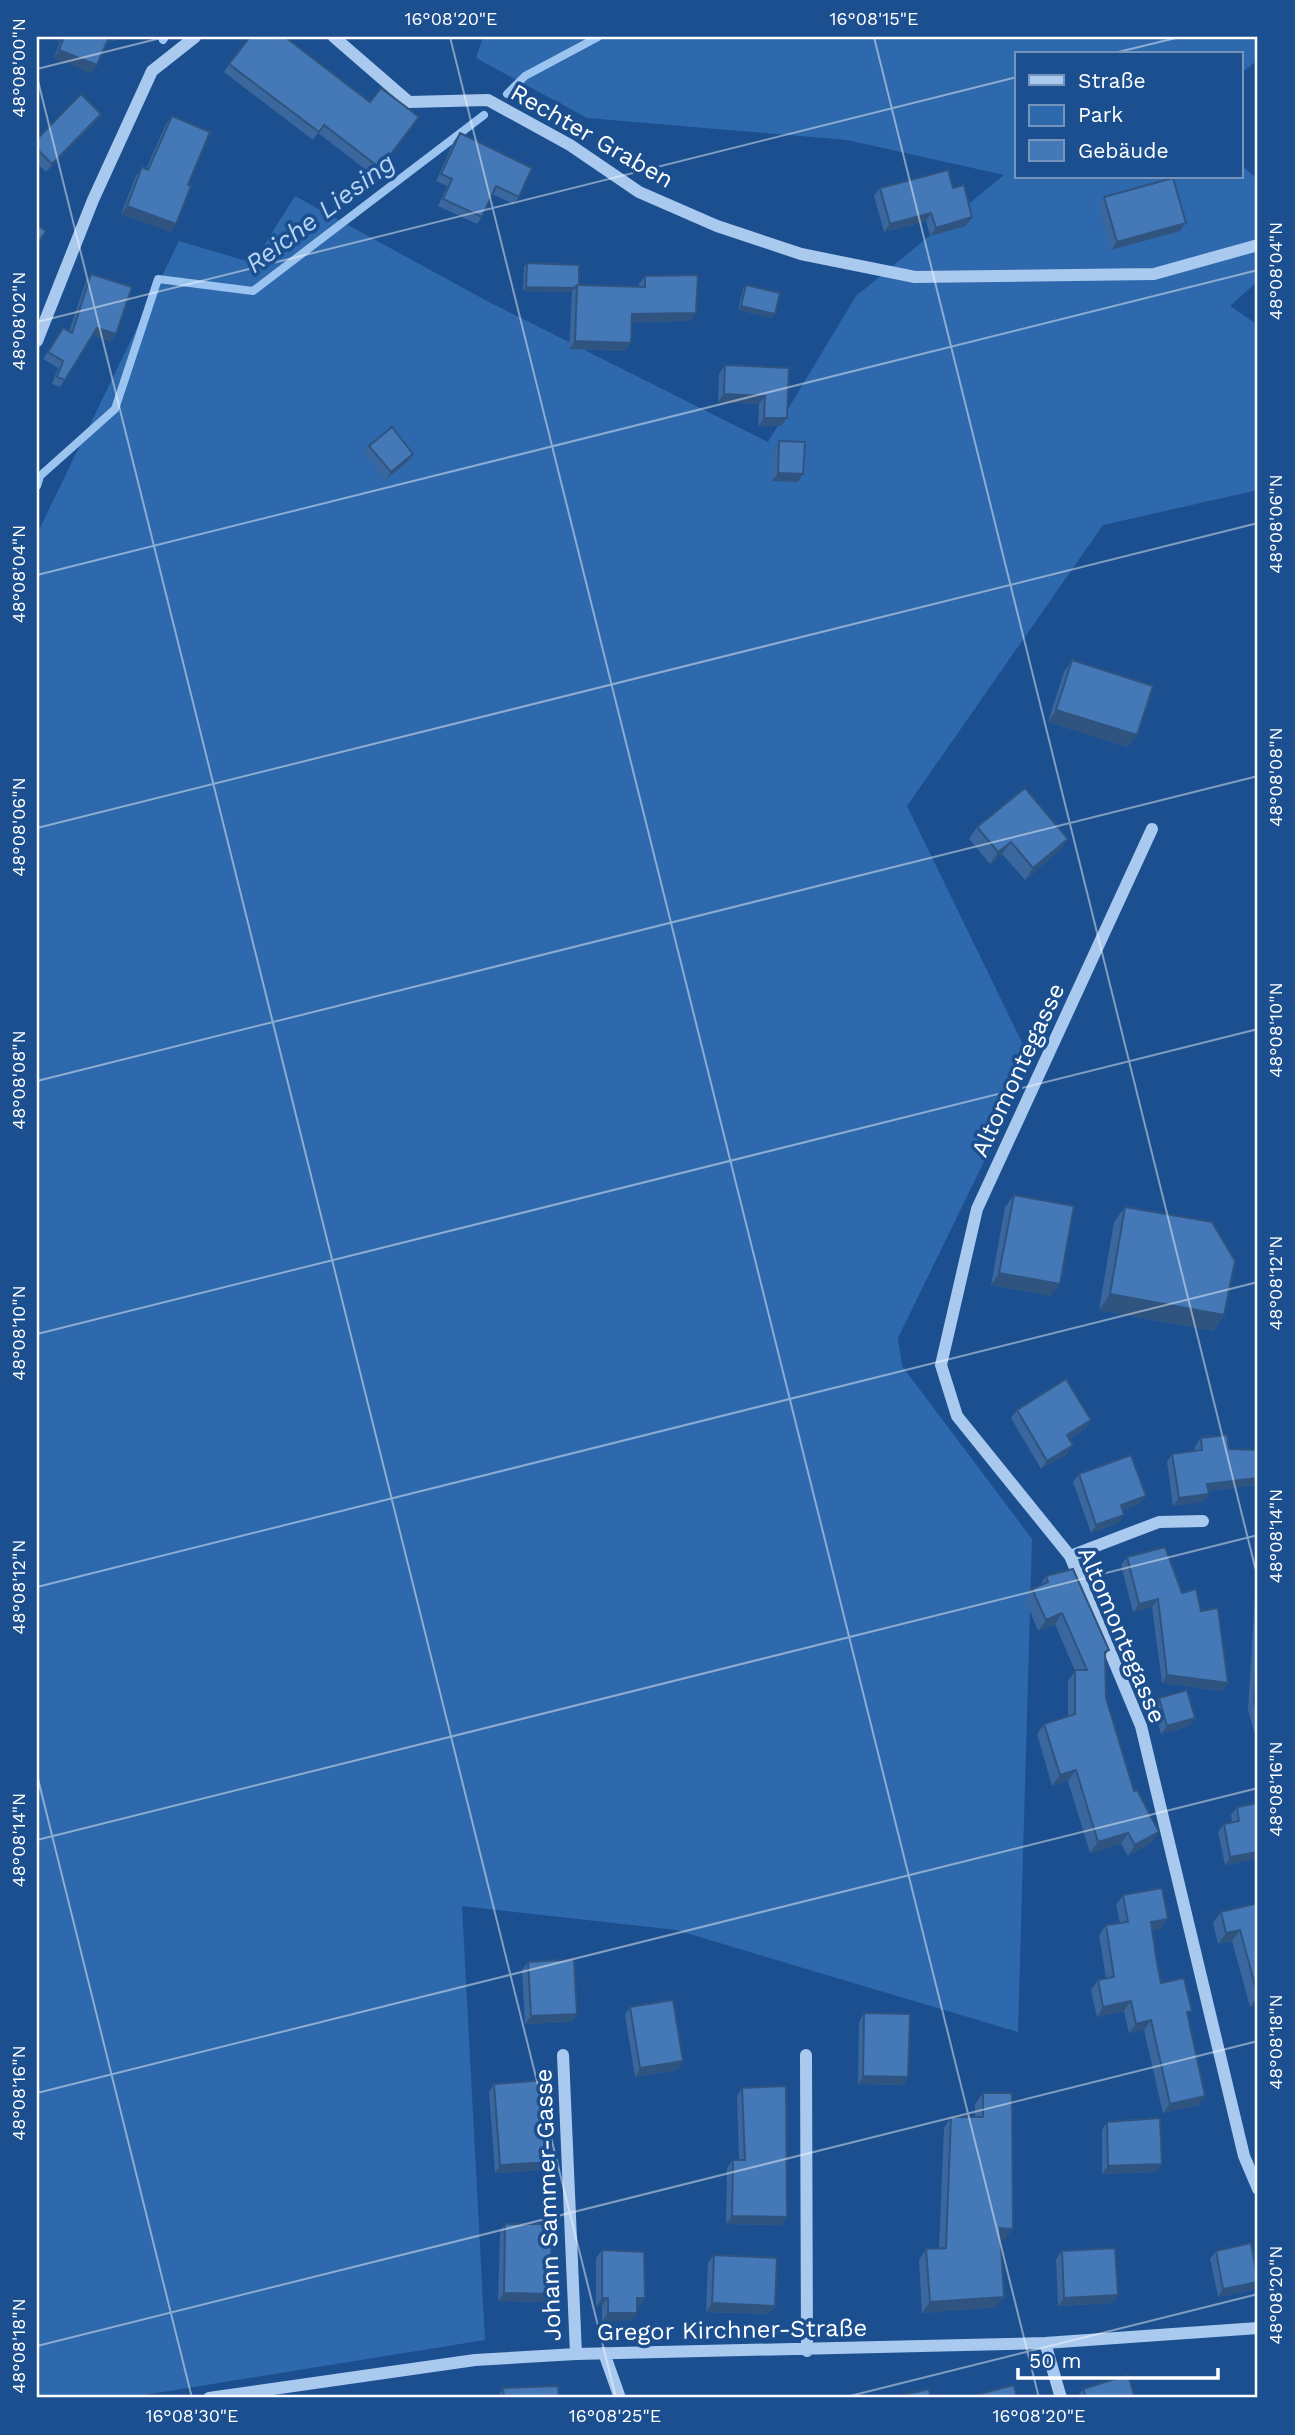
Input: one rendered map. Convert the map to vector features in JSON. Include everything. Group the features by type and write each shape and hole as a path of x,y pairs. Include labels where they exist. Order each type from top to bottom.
{"street":[{"path":"37,341 93,200 152,71 195,37"},
{"name":"Rechter Graben","path":"334,37 409,102 488,100 570,145 639,192 717,226 802,254 915,277 1154,274 1258,245"},
{"name":"Altomontegasse","path":"1152,829 977,1209 941,1365 957,1416 1070,1556 1141,1726 1244,2156 1258,2189"},
{"path":"1070,1556 1159,1522 1203,1521"},
{"name":"Johann Sammer-Gasse","path":"563,2055 576,2354"},
{"path":"806,2055 807,2351"},
{"name":"Gregor Kirchner-Straße","path":"209,2398 475,2360 604,2353 807,2351 1045,2343 1258,2328"},
{"path":"1045,2343 1061,2398"},
{"path":"604,2353 620,2398"}],"green space":[{"path":"483,37 1258,37 1258,60 1242,72 1242,52 1015,52 1015,178 1242,178 1242,166 1258,179 1258,281 1230,306 1258,325 1258,490 1103,525 907,806 1032,1063 898,1338 902,1366 1032,1539 1018,2032 676,1930 462,1906 485,2340 125,2398 37,2398 37,534 179,241 253,263 295,196 487,301 768,442 856,296 1004,175 847,140 587,118 476,58"}],"building":[{"path":"64,37 109,37 97,65 59,50"},
{"path":"250,37 285,37 370,102 381,88 419,117 380,168 324,125 319,132 229,64"},
{"path":"81,94 101,114 52,164 37,149 37,139"},
{"path":"172,116 210,132 188,185 191,186 176,224 127,206 142,167 148,170"},
{"path":"460,133 532,168 519,197 496,186 482,217 443,199 452,179 441,174"},
{"path":"948,170 953,188 964,185 972,217 936,228 931,213 890,224 880,188"},
{"path":"1173,178 1186,223 1117,242 1104,197"},
{"path":"37,225 46,231 37,244"},
{"path":"527,263 579,265 579,285 574,288 526,287"},
{"path":"91,274 132,287 116,334 97,328 65,380 57,377 63,361 48,352 63,328 72,333"},
{"path":"698,275 696,313 632,314 631,343 575,341 577,285 645,287 645,276"},
{"path":"746,285 780,293 775,314 741,306"},
{"path":"725,365 789,368 787,418 764,418 765,396 724,394"},
{"path":"392,427 413,454 391,472 369,446"},
{"path":"779,441 805,442 803,474 778,473"},
{"path":"1072,660 1153,686 1137,735 1056,710"},
{"path":"1025,788 1068,839 1033,868 1011,842 998,852 977,827"},
{"path":"1014,1195 1074,1206 1060,1284 999,1273"},
{"path":"1125,1207 1212,1222 1235,1261 1224,1315 1110,1294"},
{"path":"1066,1379 1091,1420 1067,1435 1073,1445 1047,1461 1017,1410"},
{"path":"1227,1435 1229,1449 1258,1450 1258,1478 1207,1484 1209,1494 1179,1498 1172,1454 1202,1450 1201,1438"},
{"path":"1131,1455 1146,1496 1121,1505 1124,1515 1096,1525 1079,1474"},
{"path":"1165,1547 1182,1593 1196,1589 1201,1611 1218,1608 1228,1683 1167,1675 1158,1599 1139,1604 1127,1557"},
{"path":"1073,1569 1109,1650 1105,1652 1106,1698 1134,1791 1137,1790 1159,1832 1135,1845 1128,1833 1098,1842 1076,1770 1060,1775 1044,1724 1075,1714 1075,1670 1087,1670 1062,1613 1046,1620 1032,1589 1048,1582 1046,1576"},
{"path":"1258,1628 1258,1717 1254,1702"},
{"path":"1187,1690 1195,1718 1167,1726 1159,1698"},
{"path":"1258,1803 1258,1852 1230,1857 1224,1824 1239,1821 1237,1807"},
{"path":"1162,1888 1168,1919 1151,1922 1161,1983 1184,1978 1192,2011 1187,2012 1205,2096 1170,2104 1151,2020 1136,2024 1131,2001 1103,2007 1098,1980 1114,1977 1106,1925 1128,1922 1123,1895"},
{"path":"1258,1903 1258,1996 1240,1930 1226,1933 1221,1912"},
{"path":"574,1959 577,2014 531,2016 528,1962"},
{"path":"673,2000 683,2061 640,2068 630,2007"},
{"path":"864,2013 910,2014 908,2077 863,2076"},
{"path":"547,2080 553,2162 500,2165 494,2084"},
{"path":"786,2086 787,2217 732,2216 733,2160 745,2160 742,2088"},
{"path":"983,2093 1012,2093 1013,2229 1000,2228 1004,2297 930,2302 926,2249 946,2248 951,2117 983,2117"},
{"path":"1160,2118 1162,2164 1108,2166 1107,2122"},
{"path":"505,2224 552,2224 550,2294 504,2293"},
{"path":"1251,2243 1258,2282 1223,2289 1216,2251"},
{"path":"1115,2248 1118,2295 1064,2298 1062,2251"},
{"path":"602,2250 644,2252 645,2298 637,2298 637,2313 608,2313 608,2298 602,2298"},
{"path":"714,2255 777,2258 775,2306 712,2303"},
{"path":"1128,2375 1135,2398 1086,2398 1083,2389"},
{"path":"1014,2385 1017,2398 977,2398 976,2395"},
{"path":"558,2386 559,2398 504,2398 503,2388"},
{"path":"929,2389 931,2398 890,2398"},
{"path":"845,2396 845,2398 805,2398"}],"waterway":[{"name":"Reiche Liesing","path":"507,94 525,76 598,37"},
{"name":"Reiche Liesing","path":"37,486 40,476 115,409 158,279 253,291 484,115"}]}
